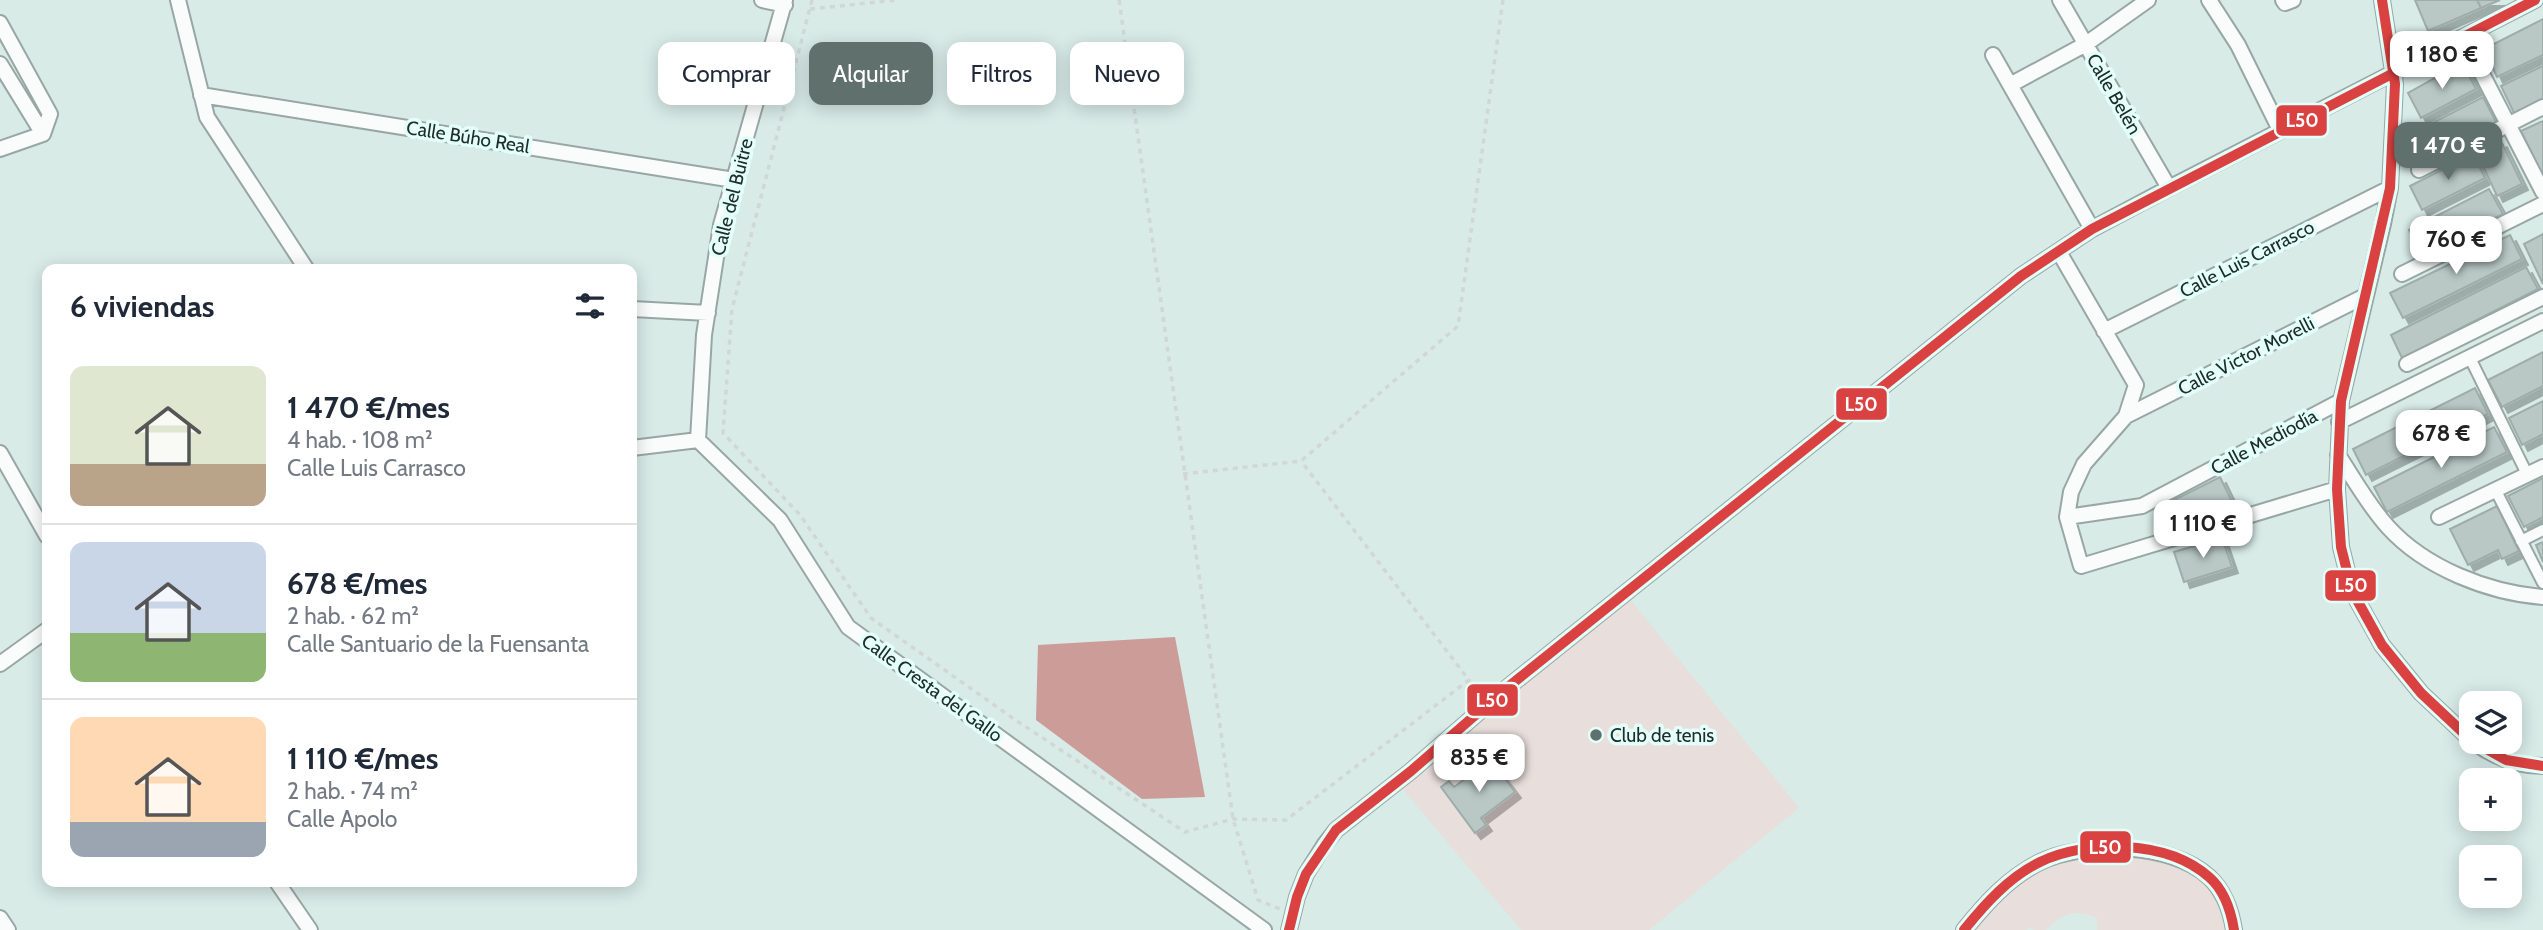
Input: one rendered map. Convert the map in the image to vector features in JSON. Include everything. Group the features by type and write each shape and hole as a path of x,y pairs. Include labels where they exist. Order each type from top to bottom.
{"street":[{"path":"178,0 207,117 303,264"},
{"path":"762,0 785,2"},
{"name":"Calle Belén","path":"2060,0 2169,188"},
{"path":"2010,85 2086,44 2148,0"},
{"path":"2209,0 2238,45 2280,130"},
{"path":"2283,0 2285,3 2293,0"},
{"path":"2382,0 2395,97 2390,188 2341,401 2337,489 2339,521 2345,570 2365,618 2400,669 2459,729"},
{"path":"1289,930 1291,914 1306,874 1315,857 1343,824 1411,771 1503,691 1986,303 2092,229 2393,71 2535,0"},
{"name":"Calle del Buitre","path":"698,440 708,313 721,225 785,2"},
{"path":"0,23 50,114 43,134"},
{"path":"2463,37 2543,192"},
{"path":"1993,55 2092,229"},
{"path":"0,64 43,134"},
{"name":"Calle Búho Real","path":"201,95 734,180"},
{"path":"2419,170 2543,107"},
{"path":"0,149 43,134"},
{"name":"Calle Luis Carrasco","path":"2104,331 2390,188"},
{"path":"2402,274 2543,204"},
{"path":"2059,252 2136,385 2126,416 2084,464 2071,492 2067,517 2081,566 2337,489"},
{"name":"Calle Victor Morelli","path":"2126,416 2365,296"},
{"path":"2407,364 2543,297"},
{"path":"637,309 708,313"},
{"path":"2339,422 2543,321"},
{"path":"2470,358 2528,474"},
{"name":"Calle Mediodía","path":"2067,517 2142,506 2341,401"},
{"path":"637,447 698,440"},
{"name":"Calle Cresta del Gallo","path":"698,440 780,520 848,627 1264,930"},
{"path":"0,453 42,527"},
{"path":"2338,455 2372,508 2398,537 2416,551 2452,572 2509,592 2543,597"},
{"path":"2439,517 2543,467"},
{"path":"2496,489 2543,583"},
{"path":"2521,541 2543,530"},
{"path":"0,664 42,634"},
{"path":"2490,754 2509,762 2543,766"},
{"path":"1964,930 1991,898 2022,872 2065,852 2105,848 2150,852 2200,870 2215,883 2222,895 2234,930"},
{"path":"280,887 310,930"},
{"path":"0,918 8,930"}],"path":[{"path":"812,0 732,309 723,433 800,515 871,618 1014,719 1185,832 1233,819 1286,820 1469,680 1301,461"},
{"path":"810,9 897,0"},
{"path":"1119,0 1233,819 1258,900 1291,914"},
{"path":"1183,474 1301,461 1458,326 1503,0"}],"shaded area":[{"name":"Club de tenis","path":"1625,593 1799,808 1649,930 1521,930 1396,781"},
{"path":"1175,637 1205,797 1142,799 1036,720 1038,645"},
{"path":"2099,854 2163,862 2180,867 2195,876 2208,888 2218,906 2225,930 2097,930 2097,918 2075,913 2064,916 2046,930 2029,927 2027,930 1971,930 1999,898 2022,879 2048,865"}],"building":[{"path":"2415,0 2477,0 2481,8 2428,31"},
{"path":"2477,0 2500,0 2481,8"},
{"path":"2543,19 2543,55 2497,77 2484,49"},
{"path":"2462,63 2476,89 2421,118 2408,93"},
{"path":"2543,66 2543,101 2515,115 2501,86"},
{"path":"2483,97 2497,124 2415,166 2401,139"},
{"path":"2543,121 2543,174 2542,174 2521,131"},
{"path":"2501,141 2522,184 2497,196 2477,153"},
{"path":"2473,154 2485,178 2422,210 2410,186"},
{"path":"2489,189 2503,214 2422,256 2409,230"},
{"path":"2543,234 2543,284 2524,244"},
{"path":"2510,235 2522,259 2403,318 2390,293"},
{"path":"2526,267 2538,289 2402,358 2391,335"},
{"path":"2543,352 2543,386 2502,407 2488,380"},
{"path":"2475,388 2488,414 2366,475 2353,449"},
{"path":"2543,401 2543,434 2522,445 2509,418"},
{"path":"2494,427 2507,452 2387,512 2374,487"},
{"path":"2220,477 2236,510 2169,530 2160,507"},
{"path":"2543,478 2543,517 2524,527 2508,496"},
{"path":"2497,506 2519,551 2502,559 2498,550 2468,565 2450,529"},
{"path":"2222,538 2232,567 2184,582 2174,552"},
{"path":"2543,542 2543,562 2536,545"},
{"path":"1491,760 1515,792 1481,818 1486,825 1475,833 1441,787 1449,781 1454,787"}],"transit line":[{"name":"L50","path":"2382,0 2395,84 2390,188 2341,401 2337,489 2341,547 2352,591 2382,645 2421,693 2459,729"},
{"name":"L50","path":"1289,930 1306,874 1336,830 1411,771 1503,691 2021,276 2092,229 2535,0"},
{"name":"L50","path":"2495,754 2506,760 2543,766"},
{"name":"L50","path":"1964,930 1998,892 2029,868 2059,855 2103,847 2150,850 2192,865 2209,877 2223,894 2234,930"}],"place":[{"name":"Club de tenis","path":"1596,735"}]}
